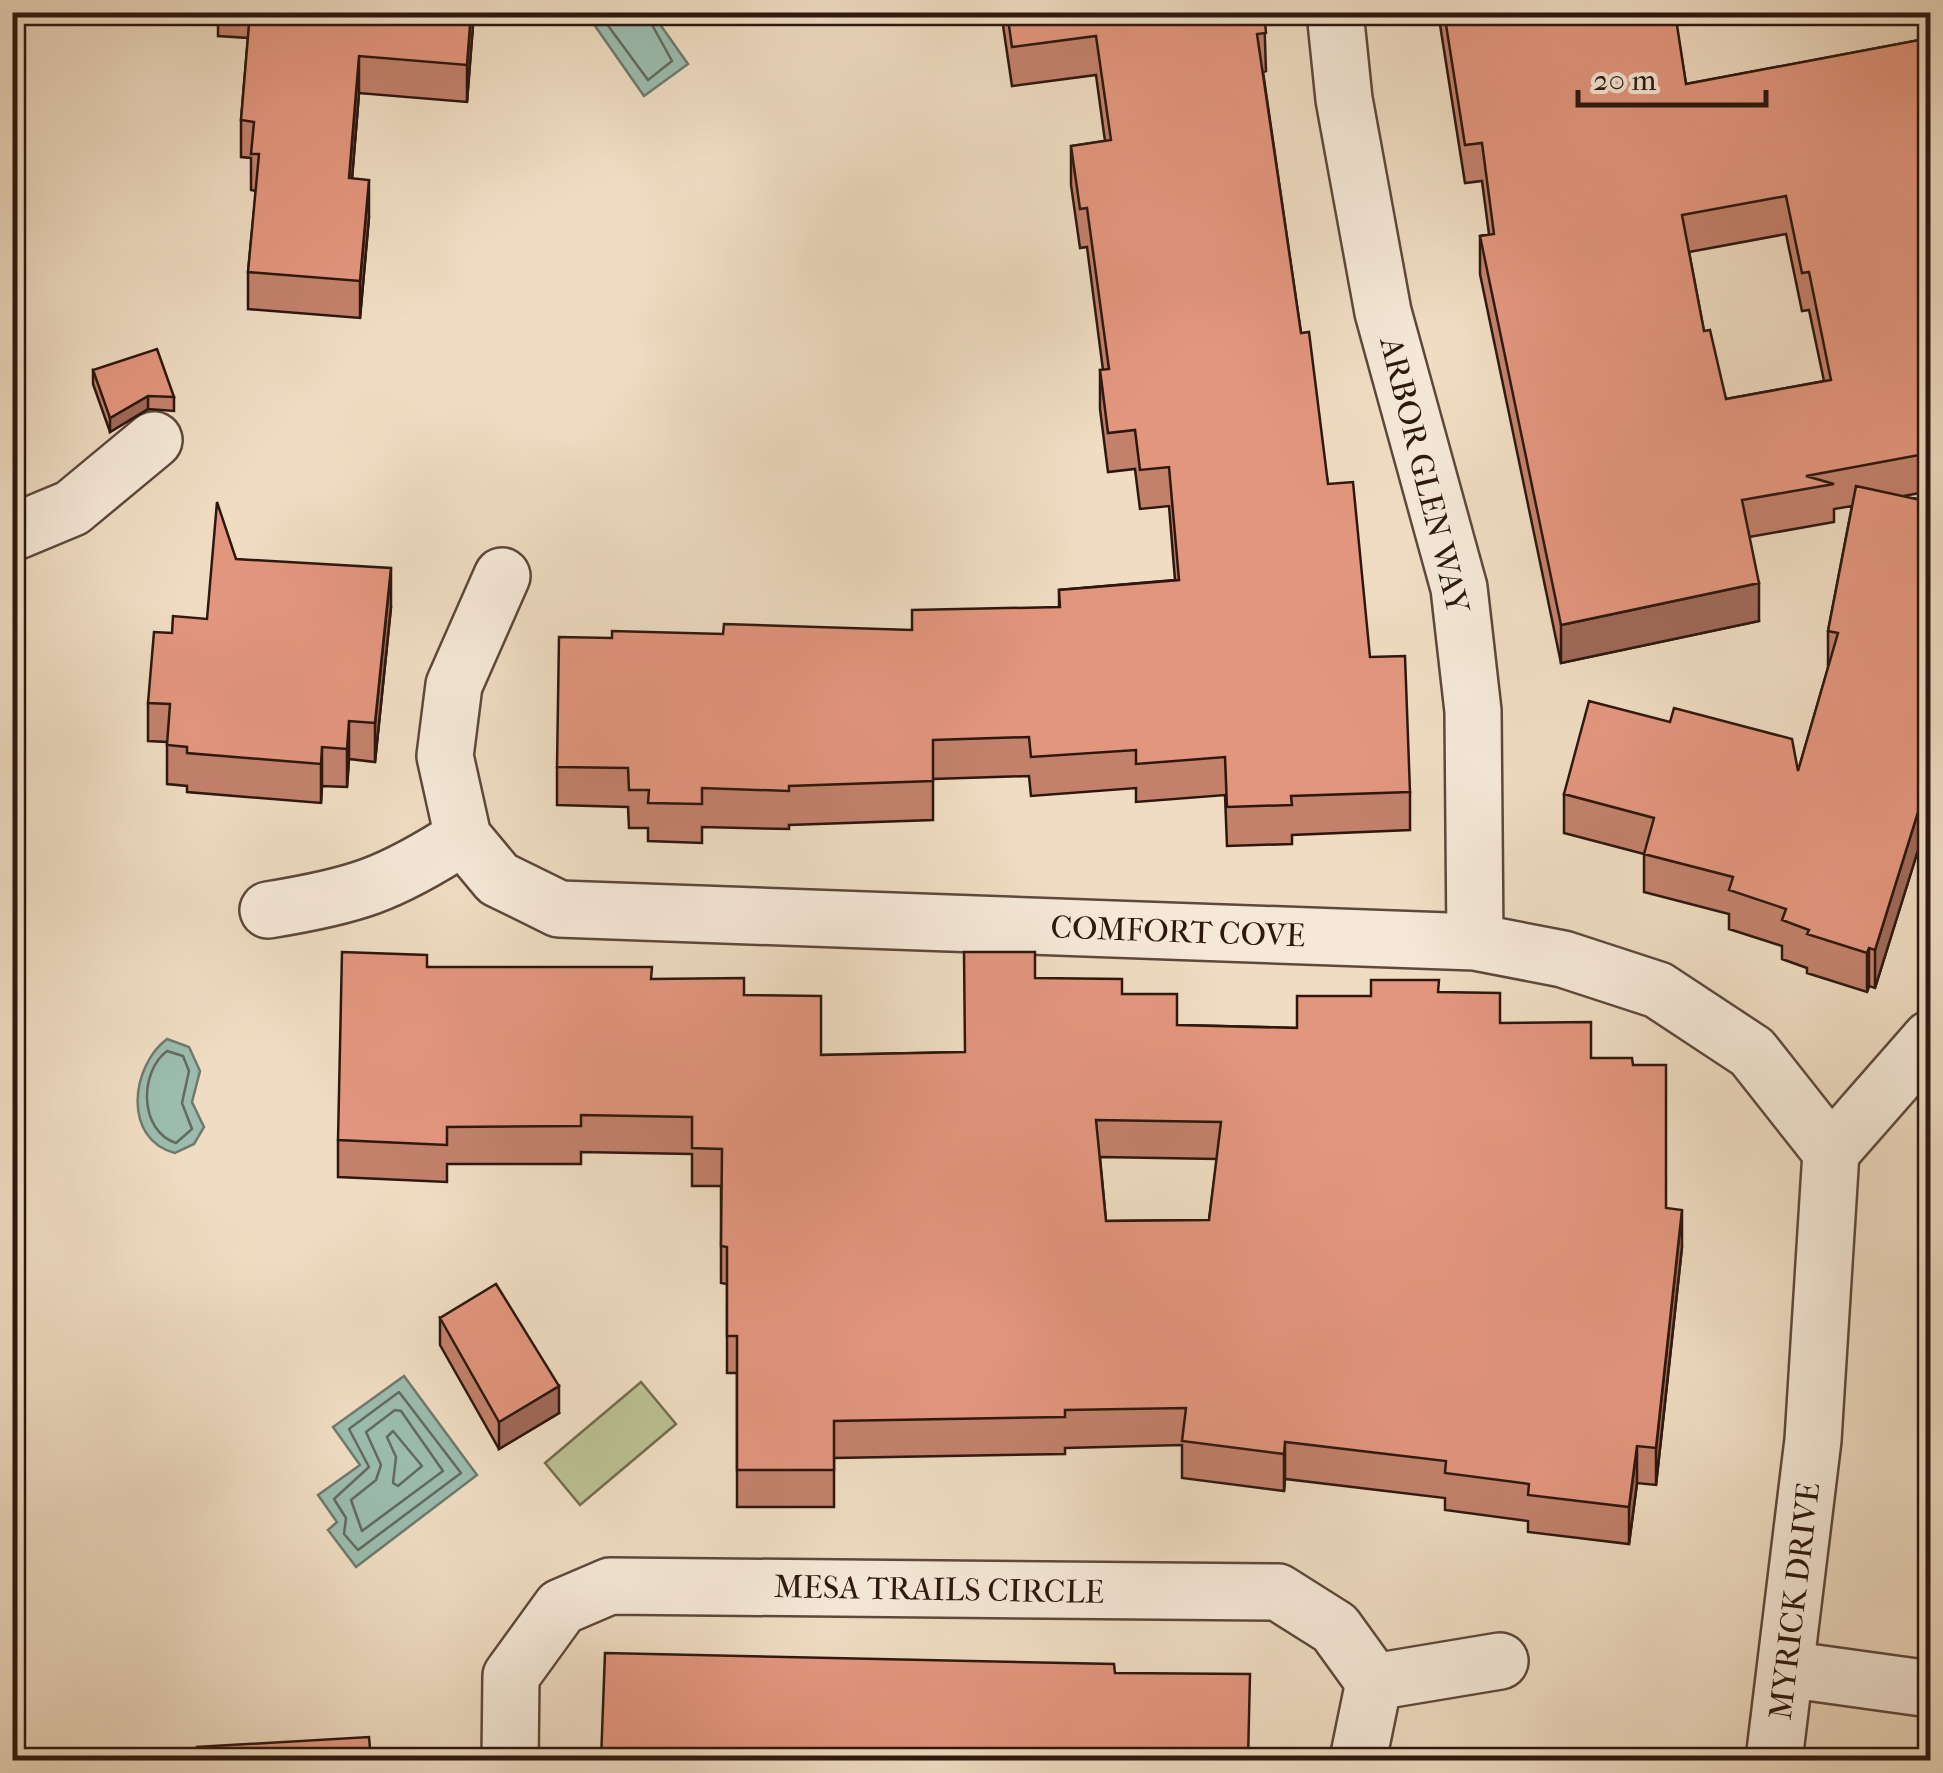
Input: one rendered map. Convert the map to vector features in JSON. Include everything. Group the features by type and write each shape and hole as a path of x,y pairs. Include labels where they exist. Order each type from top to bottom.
{"street":[{"name":"ARBOR GLEN WAY","path":"1335,12 1344,99 1383,312 1459,588 1472,710 1475,942"},
{"path":"12,533 72,508 154,440"},
{"name":"COMFORT COVE","path":"502,576 454,685 446,756 463,837 498,879 560,909 1475,942 1563,959 1658,990 1752,1052 1831,1152"},
{"path":"268,910 338,899 400,878 463,837"},
{"path":"1831,1152 1930,1039"},
{"name":"MYRICK DRIVE","path":"1774,1760 1813,1440 1831,1152"},
{"name":"MESA TRAILS CIRCLE","path":"510,1760 511,1676 561,1607 610,1586 1278,1592 1334,1628 1374,1682"},
{"path":"1358,1760 1374,1682 1500,1660"},
{"path":"1786,1669 1930,1689"}],"green space":[{"path":"641,1382 676,1424 580,1505 545,1463"}],"water":[{"path":"586,13 652,13 688,64 644,96"},
{"path":"167,1039 189,1047 200,1071 192,1102 204,1127 194,1144 175,1153 158,1145 146,1133 138,1101 146,1066"},
{"path":"404,1376 477,1475 356,1567 328,1530 337,1522 318,1495 360,1465 333,1427"}],"building":[{"path":"250,12 471,12 467,65 359,56 349,178 369,180 360,281 248,272 259,154 251,154 254,122 241,120"},
{"path":"1007,12 1264,12 1266,33 1257,34 1301,333 1309,332 1328,484 1353,482 1370,657 1405,656 1410,792 1291,796 1292,805 1227,807 1225,757 1136,764 1136,750 1031,757 1029,737 933,740 933,781 789,786 789,791 702,788 702,804 648,803 649,790 629,790 628,768 557,767 559,637 612,638 612,631 723,634 724,624 912,630 912,610 1060,607 1059,590 1179,580 1169,467 1140,470 1135,430 1108,433 1100,370 1109,369 1087,208 1080,209 1071,146 1111,140 1096,36 1012,47"},
{"path":"1444,12 1675,12 1686,84 1930,38 1930,453 1806,476 1834,484 1742,500 1759,583 1561,625 1480,236 1494,234 1482,143 1465,145","holes":["1786,196 1802,273 1809,272 1831,380 1726,399 1710,330 1704,331 1682,215"]},
{"path":"157,349 174,397 148,396 110,418 93,370"},
{"path":"1856,486 1930,502 1930,812 1919,809 1875,950 1869,948 1867,953 1807,934 1809,930 1782,920 1786,909 1729,890 1733,877 1644,854 1654,818 1564,794 1589,701 1670,722 1674,708 1792,739 1798,771 1838,633 1828,631"},
{"path":"217,502 236,559 391,568 375,723 349,721 347,749 322,747 321,764 187,753 187,747 167,745 170,704 148,703 154,632 172,633 173,616 207,619"},
{"path":"342,952 427,955 427,967 652,967 651,979 744,978 744,995 821,996 821,1055 965,1052 964,952 1035,952 1035,978 1122,979 1122,994 1177,994 1177,1025 1297,1028 1297,996 1371,996 1371,980 1439,980 1438,992 1500,993 1500,1023 1591,1022 1591,1058 1632,1058 1633,1065 1666,1065 1666,1208 1682,1210 1656,1448 1637,1446 1629,1507 1528,1495 1529,1484 1445,1473 1446,1461 1285,1442 1284,1454 1182,1441 1186,1408 1065,1410 1065,1417 834,1421 834,1470 737,1470 737,1336 727,1336 727,1247 721,1246 722,1149 692,1148 692,1117 581,1115 581,1126 447,1127 447,1145 338,1140","holes":["1096,1120 1221,1122 1209,1220 1106,1221"]},
{"path":"496,1284 559,1386 499,1422 440,1318"},
{"path":"605,1653 1114,1664 1115,1673 1250,1674 1248,1760 601,1760"},
{"path":"369,1737 371,1760 151,1760 198,1755 197,1747"},
{"path":"1879,1754 1927,1760 1878,1760"}]}
